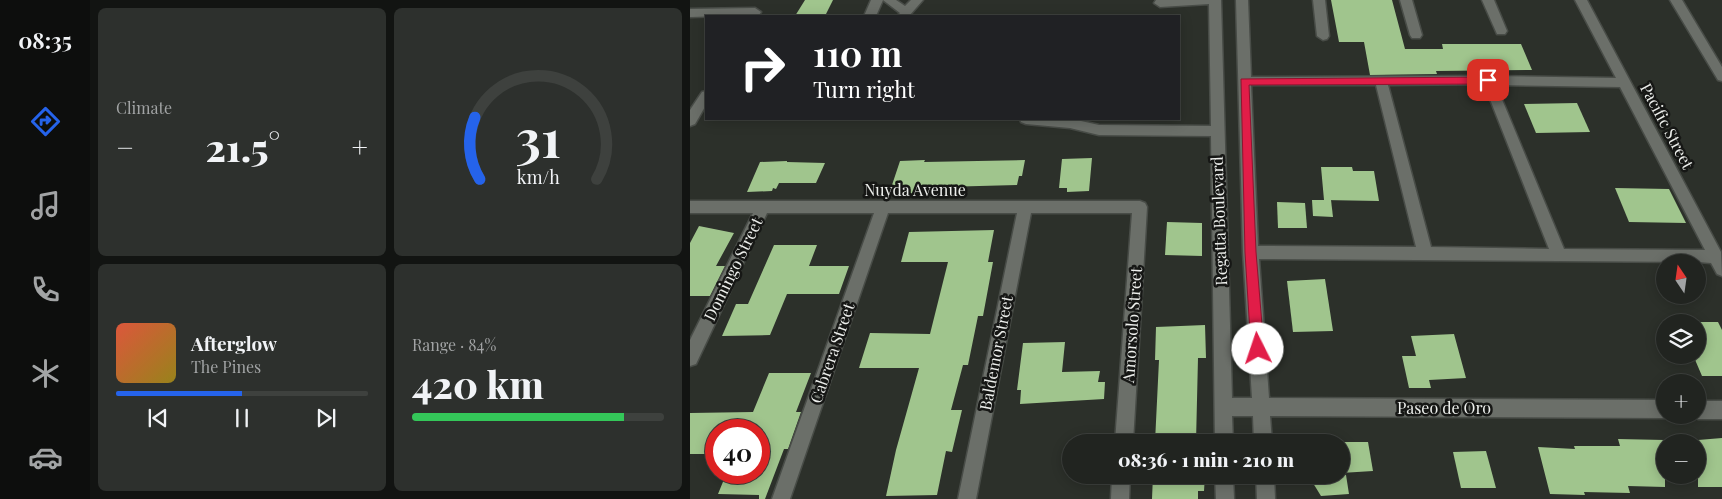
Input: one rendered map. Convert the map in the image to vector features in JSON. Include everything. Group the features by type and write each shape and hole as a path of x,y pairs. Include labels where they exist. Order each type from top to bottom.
{"street":[{"path":"690,13 754,14 762,0"},
{"path":"870,15 877,0"},
{"path":"889,0 904,14 917,0"},
{"path":"1161,15 1159,1 1215,0"},
{"name":"Regatta Boulevard","path":"1215,0 1216,131 1224,434"},
{"name":"Regatta Boulevard","path":"1242,0 1251,252 1263,434"},
{"path":"1319,0 1323,36"},
{"path":"1406,0 1416,35"},
{"path":"1488,0 1501,31"},
{"name":"Pacific Street","path":"1581,0 1719,263"},
{"path":"1676,0 1722,77"},
{"path":"1244,81 1488,80 1624,82"},
{"path":"1488,80 1559,255"},
{"path":"1381,81 1425,254"},
{"path":"690,121 700,99"},
{"path":"1032,120 1070,123 1099,130 1162,125 1216,131"},
{"name":"Nuyda Avenue","path":"690,207 1140,207"},
{"name":"Domingo Street","path":"690,358 763,207"},
{"name":"Cabrera Street","path":"781,499 883,207"},
{"name":"Baldemor Street","path":"967,499 1025,207"},
{"name":"Amorsolo Street","path":"1125,434 1140,207"},
{"path":"1251,252 1559,255 1719,263"},
{"name":"Paseo de Oro","path":"1224,407 1656,409"},
{"path":"1706,410 1722,410"},
{"path":"1120,499 1121,484"},
{"path":"1224,484 1225,499"},
{"path":"1265,484 1266,499"}],"building":[{"path":"805,0 833,0 826,15 796,15"},
{"path":"1331,0 1392,0 1405,49 1443,49 1442,44 1521,44 1532,70 1436,71 1437,74 1370,75 1364,42 1339,42"},
{"path":"1577,103 1590,132 1536,133 1524,104"},
{"path":"1092,158 1089,191 1067,192 1067,188 1059,188 1062,159"},
{"path":"925,160 924,162 1025,160 1022,176 1019,176 1017,185 942,187 941,193 889,194 900,161"},
{"path":"760,162 825,163 816,183 779,183 776,189 773,188 772,191 747,192"},
{"path":"1321,167 1352,167 1353,171 1374,171 1379,201 1324,200"},
{"path":"1615,188 1669,189 1686,223 1629,222"},
{"path":"1312,200 1331,200 1333,217 1313,216"},
{"path":"1277,202 1305,203 1307,228 1278,228"},
{"path":"1167,222 1202,223 1202,256 1165,255"},
{"path":"699,226 734,233 716,266 725,266 710,296 690,296 690,243"},
{"path":"994,230 988,262 993,262 983,316 978,316 968,365 963,365 951,410 962,410 952,452 946,451 937,495 886,496 896,450 919,368 859,368 870,333 930,334 948,262 901,262 909,232"},
{"path":"774,245 817,245 809,266 849,266 839,294 787,294 770,335 722,336 736,304 748,304"},
{"path":"1325,279 1333,331 1293,332 1287,281"},
{"path":"1706,322 1718,322 1722,330 1722,376 1706,376 1706,374 1701,374 1697,364 1706,364"},
{"path":"1205,325 1206,358 1198,358 1196,434 1155,434 1159,360 1155,360 1156,327"},
{"path":"1454,334 1466,378 1429,380 1431,388 1409,388 1402,356 1416,356 1411,336"},
{"path":"1065,342 1062,372 1100,371 1098,382 1105,382 1104,399 1020,404 1021,390 1017,390 1023,343"},
{"path":"769,373 811,373 796,412 801,412 788,449 784,449 765,499 759,499 759,495 718,494 722,484 770,484 770,419 705,419 705,454 690,454 690,413 753,412"},
{"path":"1722,438 1722,487 1698,487 1698,484 1706,484 1706,439"},
{"path":"1618,439 1656,440 1656,484 1665,484 1665,487 1628,486 1630,493 1584,492 1585,495 1550,494 1538,447 1575,449 1574,446 1620,446"},
{"path":"1350,442 1368,442 1373,471 1350,472"},
{"path":"1486,451 1496,488 1461,488 1453,452"},
{"path":"1153,484 1204,484 1204,491 1198,491 1198,499 1152,499"},
{"path":"1314,484 1347,484 1349,494 1321,496"}],"route":[{"path":"1258,349 1251,252 1244,81 1418,82 1488,80"}]}
